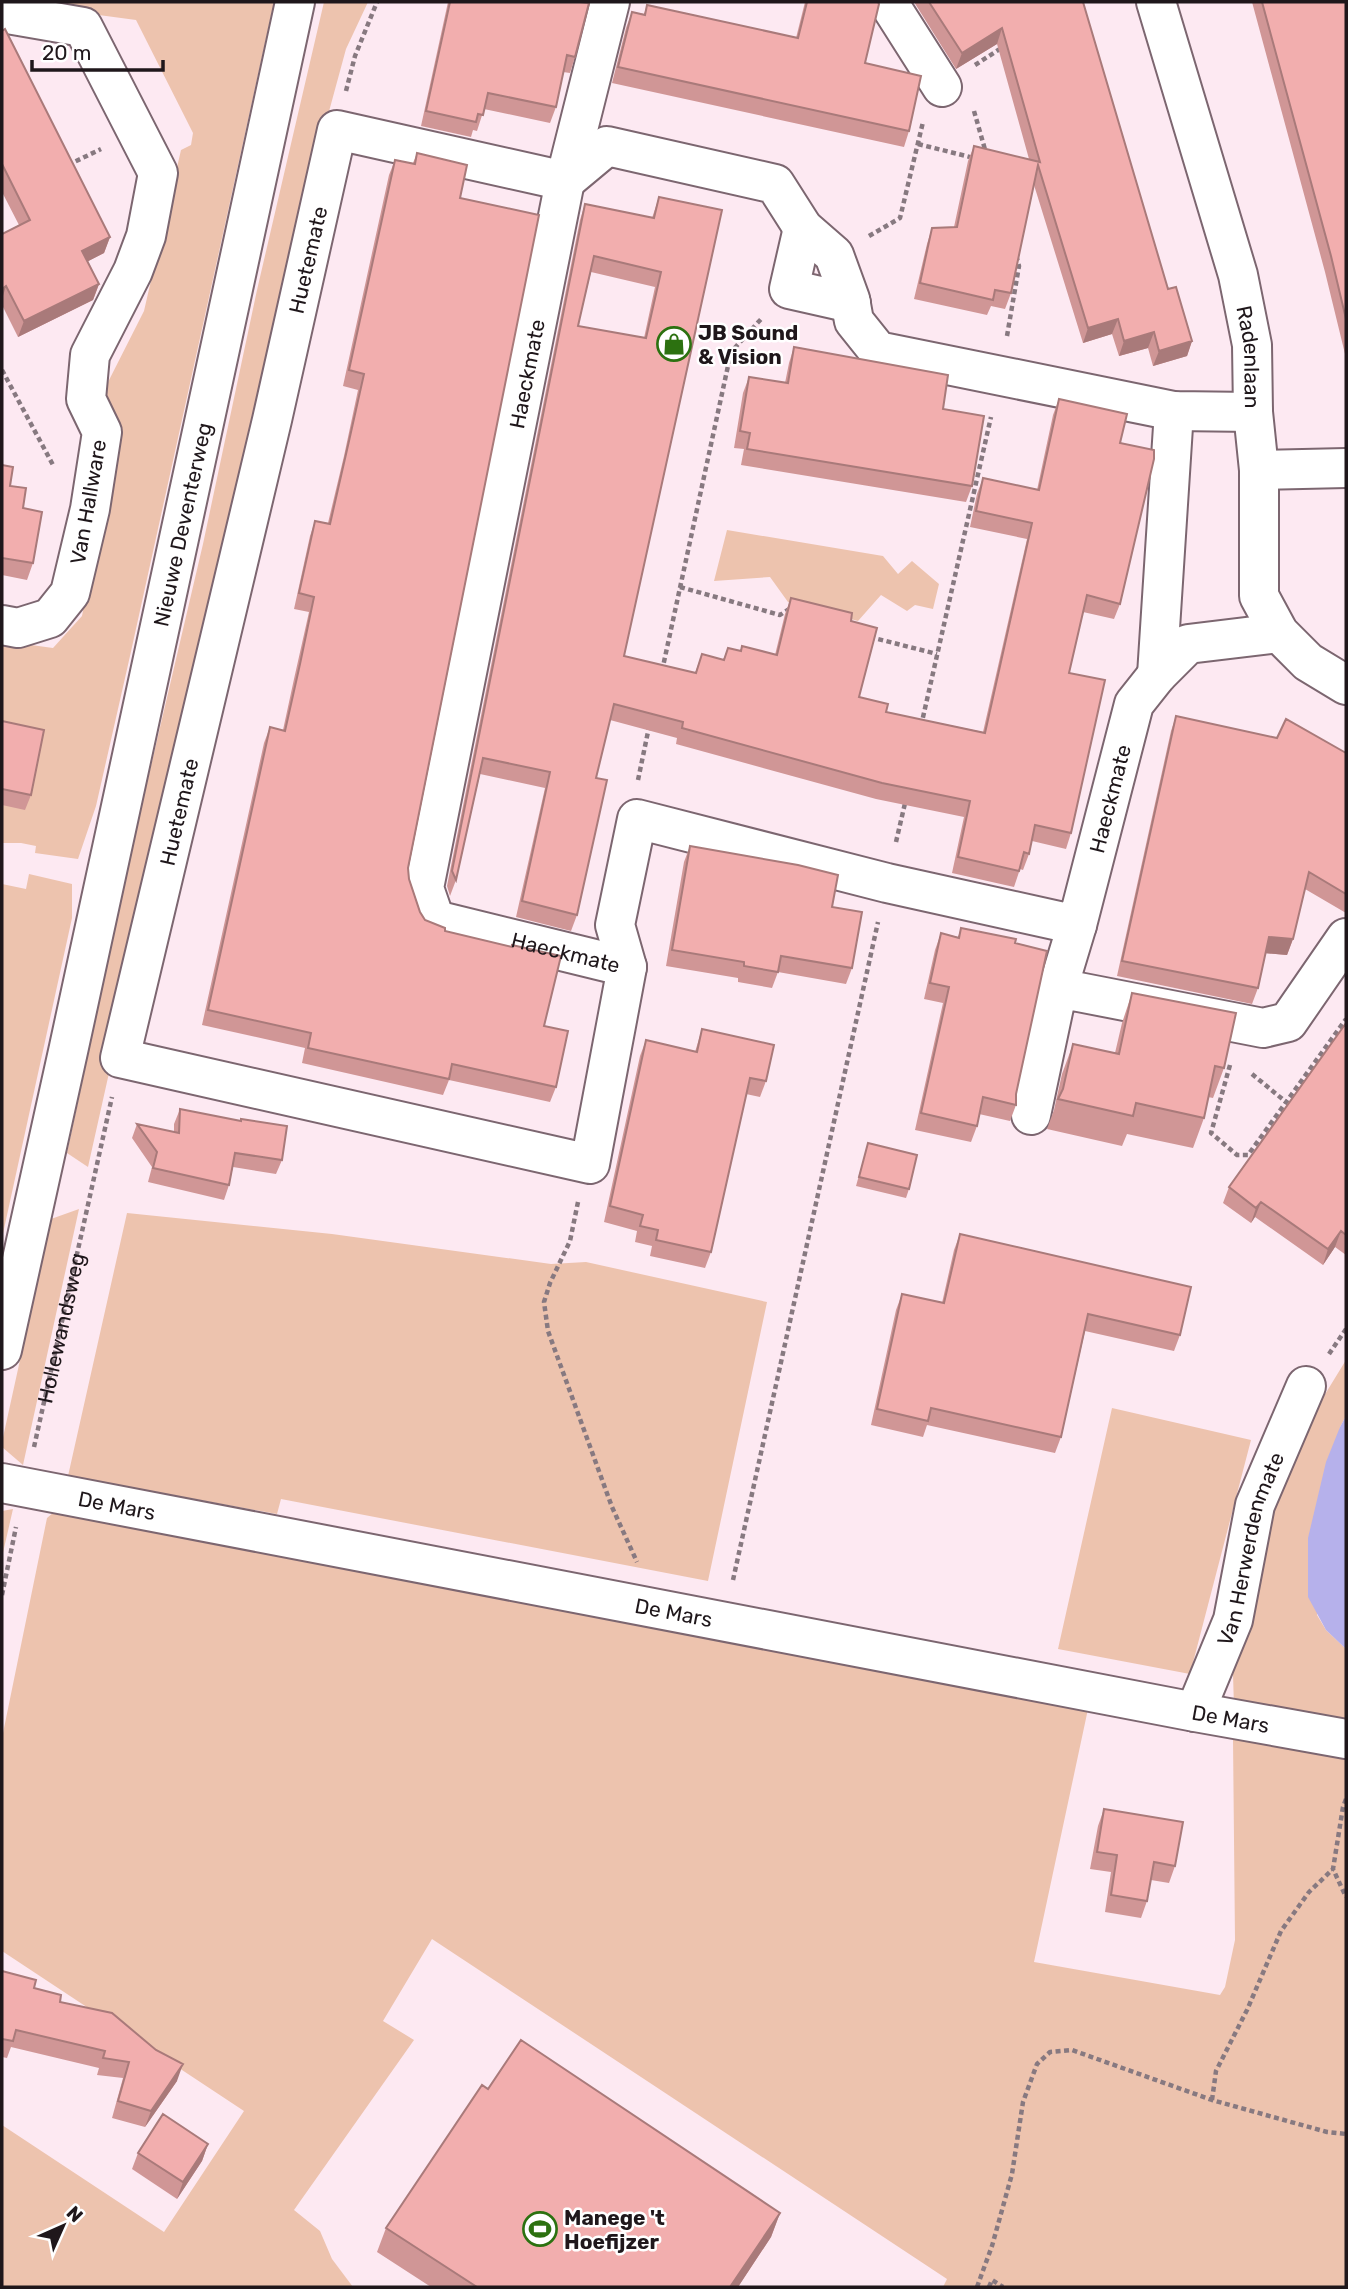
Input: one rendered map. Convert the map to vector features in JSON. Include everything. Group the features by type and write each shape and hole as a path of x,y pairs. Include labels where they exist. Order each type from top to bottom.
{"street":[{"name":"Nieuwe Deventerweg","path":"2,1350 295,2"},
{"name":"Haeckmate","path":"610,2 565,181 424,888 435,920 626,967 615,925 637,818"},
{"path":"888,2 952,80"},
{"name":"Radenlaan","path":"1156,2 1238,275 1252,345 1253,412 1259,470 1259,596 1279,633 1308,662 1346,685"},
{"name":"Van Hallware","path":"2,12 83,27 158,173 142,248 128,282 90,355 86,399 102,432 90,509 70,593 50,618 18,628 2,625"},
{"path":"337,130 565,181 607,146 775,184 803,228 834,255 851,303 854,321 878,351 1174,411 1253,412"},
{"name":"Huetemate","path":"120,1058 272,420 337,130"},
{"path":"803,228 789,289 851,303"},
{"path":"1157,675 1174,411"},
{"path":"1259,470 1346,468"},
{"name":"Haeckmate","path":"1077,925 1135,704 1157,675 1188,645 1279,633"},
{"path":"637,818 887,883 1077,925 1058,988 1031,1115"},
{"path":"1058,988 1263,1028 1287,1022 1346,938"},
{"path":"120,1058 590,1164 626,967"},
{"name":"Van Herwerdenmate","path":"1195,1712 1233,1620 1255,1504 1306,1386"},
{"name":"De Mars","path":"13,1485 1346,1739"}],"path":[{"path":"337,130 355,56 377,2"},
{"path":"834,255 900,218 929,95 1007,44"},
{"path":"952,80 989,162"},
{"path":"63,168 136,132"},
{"path":"918,144 977,159"},
{"path":"919,734 1001,376 1019,266 1015,253"},
{"path":"659,682 731,352 789,289"},
{"path":"2,370 56,470 93,485"},
{"path":"680,587 780,615 789,609 802,613"},
{"path":"865,636 937,654"},
{"path":"637,818 632,804 650,723"},
{"path":"724,1622 908,788"},
{"path":"1232,1057 1211,1133 1237,1155 1248,1154 1346,1018"},
{"path":"1252,1074 1272,1026"},
{"name":"Hollewandsweg","path":"2,1595 13,1485 120,1058"},
{"path":"1242,1066 1286,1103"},
{"path":"586,1163 570,1241 544,1302 548,1331 612,1507 656,1609"},
{"path":"1346,1799 1333,1868 1346,1897"},
{"path":"1212,2100 1216,2071 1247,2010 1281,1931 1309,1892 1333,1868"},
{"path":"977,2287 992,2246 1012,2174 1023,2102 1037,2064 1050,2052 1072,2050 1212,2100 1327,2132 1346,2134"},
{"path":"989,2287 992,2280 1003,2287"}],"shaded area":[{"path":"27,2 274,2 96,806 78,859 35,853 36,846 2,843 2,641 53,648 82,616 118,432 103,392 144,311 181,150 191,145 193,133 136,20 54,9"},
{"path":"324,2 368,2 346,49 300,218 88,1167 67,1153 139,817"},
{"path":"727,530 883,556 898,574 912,561 939,584 933,609 915,605 907,611 881,595 858,621 788,602 770,577 714,581"},
{"path":"29,874 72,884 72,918 2,1238 2,884 26,889"},
{"path":"79,1209 23,1465 2,1447 2,1442 51,1219"},
{"path":"127,1213 332,1234 551,1264 586,1262 767,1302 708,1581 281,1499 277,1514 68,1476"},
{"path":"1346,1360 1346,1416 1340,1427 1317,1615 1326,1630 1346,1649 1346,1728 1234,1708 1233,1674 1258,1557 1283,1463"},
{"path":"1112,1408 1251,1440 1190,1674 1058,1649"},
{"path":"1346,1416 1346,1649 1326,1630 1308,1597 1308,1538 1326,1462"},
{"path":"13,1509 2,1557 2,1511"},
{"path":"54,1512 1088,1709 1034,1962 1220,1995 1225,1987 1235,1940 1235,1729 1346,1752 1346,2287 943,2287 947,2279 432,1939 383,2021 414,2040 294,2210 320,2231 332,2259 353,2287 2,2287 2,2125 164,2232 244,2111 2,1951 2,1738 47,1518"}],"building":[{"path":"450,2 589,3 575,57 567,55 556,107 488,93 483,115 478,114 476,122 426,111"},
{"path":"807,2 878,2 865,63 921,76 909,131 618,67 632,12 645,15 647,5 798,38"},
{"path":"929,2 1083,2 1168,289 1176,287 1192,341 1159,351 1154,332 1124,341 1118,319 1088,328 1038,165 1011,293 995,290 993,300 920,283 932,228 957,227 974,146 1040,162 1002,28 962,53"},
{"path":"1262,2 1346,2 1346,319 1331,256"},
{"path":"5,29 110,237 82,251 99,284 24,321 6,286 2,289 2,234 30,220 2,164 2,31"},
{"path":"417,153 467,165 460,198 539,215 408,868 409,879 425,920 445,928 445,931 561,956 544,1026 568,1031 556,1087 452,1064 449,1079 308,1048 311,1033 208,1010 270,727 285,731 300,664 314,597 299,593 315,521 330,524 364,374 349,370 395,160 415,164"},
{"path":"659,197 722,210 624,656 696,673 702,654 724,660 728,648 741,651 742,646 777,655 791,598 852,613 851,621 877,628 859,697 888,704 886,712 985,733 1032,523 976,511 983,478 1039,490 1059,399 1127,414 1120,443 1154,450 1120,604 1087,595 1069,673 1105,680 1071,833 1035,825 1029,854 1024,852 1019,871 958,857 970,801 882,783 682,728 683,722 614,704 596,778 607,780 577,915 522,901 550,772 483,758 456,880 452,871 585,204 654,218","holes":["594,256 661,272 646,338 578,326"]},
{"path":"794,347 948,375 943,409 984,416 972,486 747,449 750,433 740,431 749,377 788,383"},
{"path":"2,465 13,467 10,486 26,488 23,508 42,512 33,563 2,558"},
{"path":"1176,716 1277,738 1286,719 1346,753 1346,894 1309,872 1293,939 1269,937 1258,988 1122,961"},
{"path":"2,721 44,730 31,795 2,789"},
{"path":"690,846 798,865 838,875 832,907 862,912 852,968 781,956 778,972 744,966 744,962 672,950"},
{"path":"961,928 1016,939 1015,943 1047,951 1016,1094 1016,1105 983,1097 977,1126 921,1113 949,987 930,983 941,933 959,938"},
{"path":"1132,993 1236,1013 1224,1068 1215,1066 1204,1118 1136,1103 1133,1116 1058,1099 1063,1089 1073,1044 1119,1054"},
{"path":"1346,1023 1346,1235 1341,1231 1328,1249 1261,1202 1256,1208 1229,1187"},
{"path":"702,1029 774,1045 766,1081 750,1078 711,1252 656,1240 658,1230 640,1226 643,1215 610,1206 646,1040 697,1052"},
{"path":"180,1109 241,1121 287,1126 282,1160 235,1153 229,1185 153,1168 157,1152 137,1124 179,1133"},
{"path":"868,1143 917,1155 909,1189 859,1177"},
{"path":"960,1234 1191,1287 1180,1335 1088,1314 1061,1437 931,1408 928,1421 877,1409 902,1294 944,1303"},
{"path":"1104,1809 1183,1822 1175,1866 1154,1862 1147,1901 1111,1895 1117,1855 1097,1852"},
{"path":"2,1971 36,1980 34,1988 61,1995 60,2002 112,2013 156,2050 183,2064 151,2111 118,2101 129,2062 103,2058 105,2051 16,2030 13,2041 2,2039"},
{"path":"521,2040 780,2213 730,2287 477,2287 386,2228 482,2085 488,2089"},
{"path":"163,2114 208,2144 183,2182 138,2153"}],"place":[{"name":"JB Sound & Vision","path":"674,344"},
{"name":"Manege 't Hoefijzer","path":"540,2229"}]}
